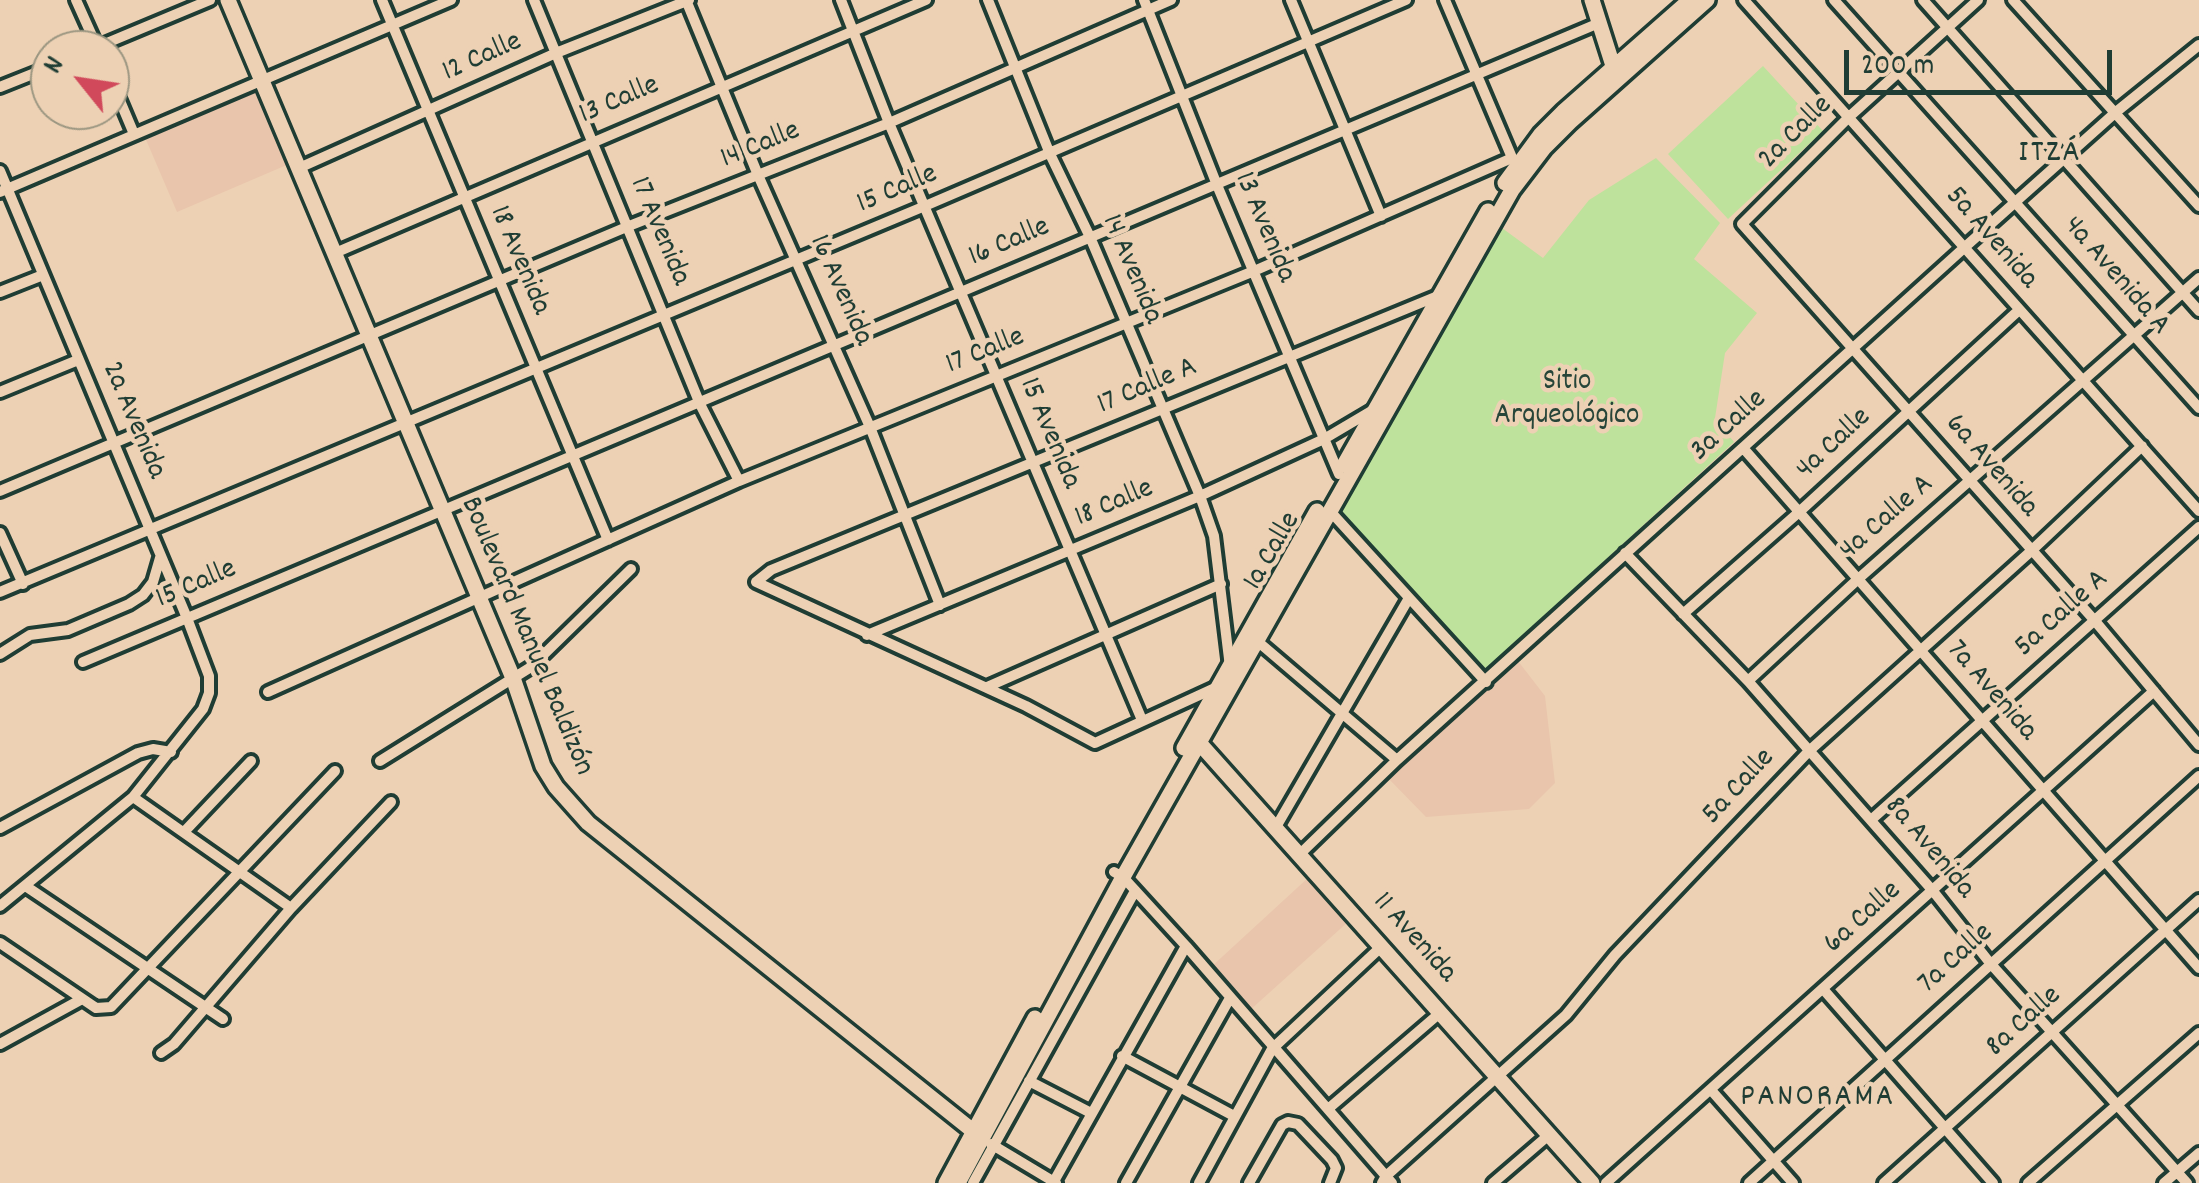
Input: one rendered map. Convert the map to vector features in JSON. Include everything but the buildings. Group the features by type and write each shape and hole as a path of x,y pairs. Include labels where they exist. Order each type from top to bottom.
{"main road":[{"name":"Boulevard Manuel Baldizón","path":"228,0 556,787 579,814 983,1138"},
{"path":"1592,0 1616,73"},
{"name":"1a Calle","path":"958,1183 1118,874 1330,510 1508,188 1690,0"},
{"name":"1a Calle","path":"1508,188 1514,162 1562,112 1707,0"},
{"name":"1a Calle","path":"1226,687 1229,664 1376,409 1446,297"},
{"name":"11 Avenida","path":"1195,737 1592,1183"},
{"name":"1a Calle","path":"946,1183 983,1138"}],"street":[{"path":"76,0 88,30"},
{"path":"130,34 210,0"},
{"name":"18 Avenida","path":"382,0 608,540"},
{"path":"4,190 450,0"},
{"name":"17 Avenida","path":"534,0 700,404 739,481"},
{"name":"12 Calle","path":"298,168 556,53 687,0"},
{"name":"16 Avenida","path":"687,0 758,175 870,427 940,605"},
{"name":"15 Avenida","path":"841,0 960,293 1142,720"},
{"name":"13 Calle","path":"335,253 926,0"},
{"name":"14 Avenida","path":"988,0 1050,154 1200,496 1214,536 1229,664"},
{"name":"14 Calle","path":"368,336 629,226 889,123 1146,5 1170,0"},
{"path":"1291,0 1381,216"},
{"name":"15 Calle","path":"407,424 1406,0"},
{"path":"1446,0 1514,162"},
{"name":"5a Avenida","path":"1744,0 2199,511"},
{"name":"4a Avenida A","path":"1834,0 2199,408"},
{"path":"1923,0 2199,311"},
{"name":"2a Calle","path":"1742,224 1849,118 1978,0"},
{"path":"2013,0 2199,206"},
{"name":"13 Avenida","path":"1146,5 1339,474"},
{"name":"16 Calle","path":"441,511 1599,23"},
{"name":"3a Calle","path":"1300,854 1398,760 2016,201 2199,45"},
{"path":"0,87 30,75"},
{"path":"130,124 134,134"},
{"name":"17 Calle","path":"479,597 739,481 1514,162"},
{"name":"2a Avenida","path":"0,171 4,190 161,554 209,676 209,693 203,709 171,752"},
{"name":"6a Avenida","path":"1742,224 2030,552 2095,620 2199,744"},
{"path":"0,292 43,275"},
{"name":"4a Calle A","path":"1748,680 2199,278"},
{"name":"17 Calle A","path":"867,635 756,582 772,570 1290,355 1446,297"},
{"name":"4a Calle","path":"1683,614 2019,310"},
{"path":"0,491 368,336"},
{"path":"0,392 78,360"},
{"name":"18 Calle","path":"867,635 1200,496 1324,440 1376,409"},
{"path":"0,592 407,424"},
{"name":"5a Calle","path":"1387,1180 1566,1015 1616,955 1809,751 2142,446"},
{"name":"7a Avenida","path":"1744,450 2199,968"},
{"path":"2187,498 2199,487"},
{"path":"1330,510 1486,682"},
{"name":"15 Calle","path":"83,662 441,511"},
{"name":"5a Calle A","path":"1871,820 2199,528"},
{"path":"0,533 24,584"},
{"name":"8a Avenida","path":"1625,553 1748,680 1933,891 1990,963 2187,1183"},
{"path":"0,654 30,634 68,630 128,604 153,582 160,569 161,554"},
{"path":"380,761 532,667 631,569"},
{"path":"987,687 1220,584"},
{"path":"268,692 479,597"},
{"path":"1276,827 1410,598"},
{"path":"867,635 987,687 1096,743 1226,687"},
{"path":"1256,640 1398,760"},
{"name":"6a Calle","path":"1606,1183 2154,691"},
{"path":"0,828 138,753 152,749 171,752"},
{"path":"0,906 133,797 171,752"},
{"path":"184,832 251,761"},
{"path":"0,944 96,1008 111,1007 336,772"},
{"name":"7a Calle","path":"1749,1183 2199,776"},
{"path":"133,797 291,908"},
{"path":"161,1054 391,802"},
{"path":"1118,874 1186,946 1387,1180"},
{"path":"27,887 223,1018"},
{"name":"1a Calle","path":"973,1183 983,1138 1029,1080 1135,891"},
{"name":"8a Calle","path":"1884,1183 2199,900"},
{"path":"983,1138 1054,1183 1186,946"},
{"path":"1199,1183 1272,1049 1382,946"},
{"path":"1823,989 1993,1183"},
{"path":"1126,1183 1230,998"},
{"path":"0,1044 82,999"},
{"path":"1328,1109 1441,1012"},
{"path":"2028,1183 2199,1033"},
{"path":"1122,1056 1234,1116"},
{"path":"1029,1080 1091,1114"},
{"path":"1710,1090 1793,1183"},
{"path":"1249,1183 1282,1124 1288,1122 1298,1124 1332,1160 1336,1168 1330,1183"},
{"path":"1493,1183 1550,1134"},
{"path":"2164,1183 2199,1153"}],"shaded area":[{"path":"260,90 289,164 177,212 144,135"},
{"path":"1518,661 1545,696 1555,783 1529,809 1426,817 1388,778"},
{"path":"1309,877 1349,921 1249,1011 1210,968"}],"green space":[{"path":"1763,66 1823,131 1728,219 1668,154"},
{"name":"Sitio Arqueológico","path":"1656,158 1720,223 1694,259 1757,313 1725,353 1715,418 1734,442 1483,672 1339,509 1502,228 1543,258 1589,200"}],"district":[{"name":"ITZÁ","path":"2050,156"},
{"name":"PANORAMA","path":"1818,1100"}]}
